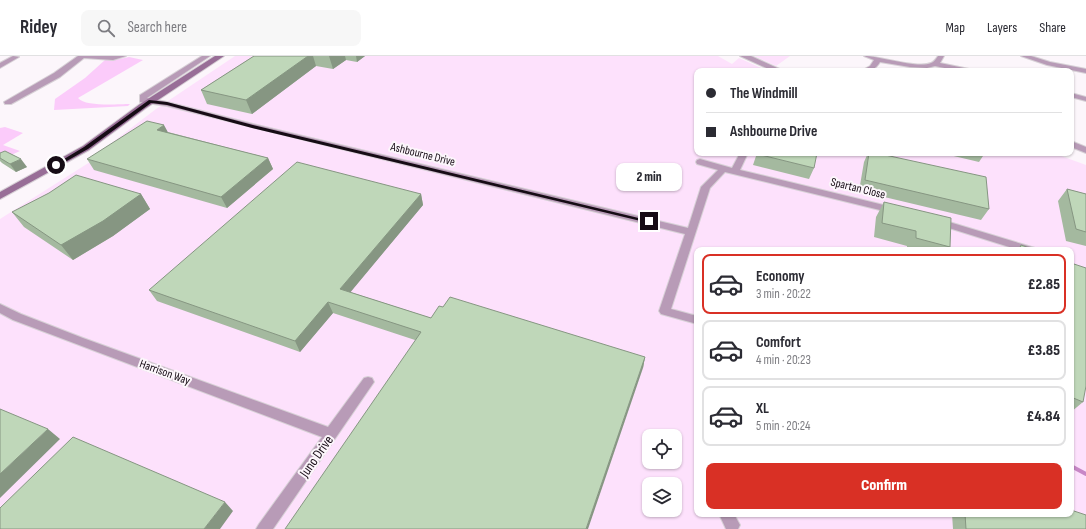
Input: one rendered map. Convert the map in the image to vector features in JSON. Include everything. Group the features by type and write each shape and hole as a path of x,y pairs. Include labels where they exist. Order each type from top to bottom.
{"main road":[{"path":"0,196 86,148 151,101 220,56"}],"street":[{"path":"0,66 16,56"},
{"path":"4,101 57,75 82,56 113,58 123,56"},
{"path":"151,101 143,100 143,97 207,56"},
{"path":"744,56 773,68"},
{"path":"867,56 923,66 934,64 954,68"},
{"path":"934,64 941,56"},
{"path":"1024,56 1040,65 1063,68"},
{"path":"871,68 878,59"},
{"path":"1074,69 1086,71"},
{"path":"1074,96 1086,98"},
{"path":"4,101 20,103"},
{"name":"Ashbourne Drive","path":"151,101 690,232"},
{"path":"1074,145 1086,150"},
{"path":"735,172 743,156"},
{"name":"Spartan Close","path":"700,162 735,172 904,213"},
{"path":"694,319 665,311 706,187 723,169"},
{"path":"926,218 960,227 1022,247"},
{"name":"Harrison Way","path":"0,308 17,317 72,338 331,434"},
{"name":"Juno Drive","path":"264,529 368,382"}],"shaded area":[{"path":"235,56 718,56 732,64 739,58 761,68 694,68 694,156 1061,156 1086,165 1086,529 0,529 0,219 101,155 101,151 156,109"},
{"path":"754,56 790,56 776,66"},
{"path":"129,57 143,60 78,98 87,103 130,104 128,106 54,110 55,99 85,78 105,60 115,60"},
{"path":"5,127 23,133 3,145 20,151 0,160 0,128"}],"building":[{"path":"254,56 308,56 246,100 201,90"},
{"path":"147,121 164,125 157,130 268,158 221,197 87,159"},
{"path":"5,151 21,159 10,164 0,158 0,153"},
{"path":"765,156 816,156 814,168"},
{"path":"869,156 890,156 986,177 989,209 865,180"},
{"path":"297,162 421,194 340,289 431,318 439,306 443,307 450,297 645,357 586,529 285,529 421,332 328,302 295,341 149,290"},
{"path":"76,175 141,194 103,221 61,245 12,212 49,193"},
{"path":"1067,189 1086,194 1086,232 1076,229"},
{"path":"884,202 951,218 950,247 916,238 916,231 882,223"},
{"path":"1074,264 1086,268 1086,386 1083,402 1074,398"},
{"path":"0,409 48,429 0,474"},
{"path":"73,437 225,502 204,529 0,529 0,508"},
{"path":"1074,511 1086,515 1086,529 966,529 965,517 1074,517"}],"waterway":[{"path":"1074,468 1086,474"}],"route":[{"path":"56,165 86,148 151,101 649,221"}]}
